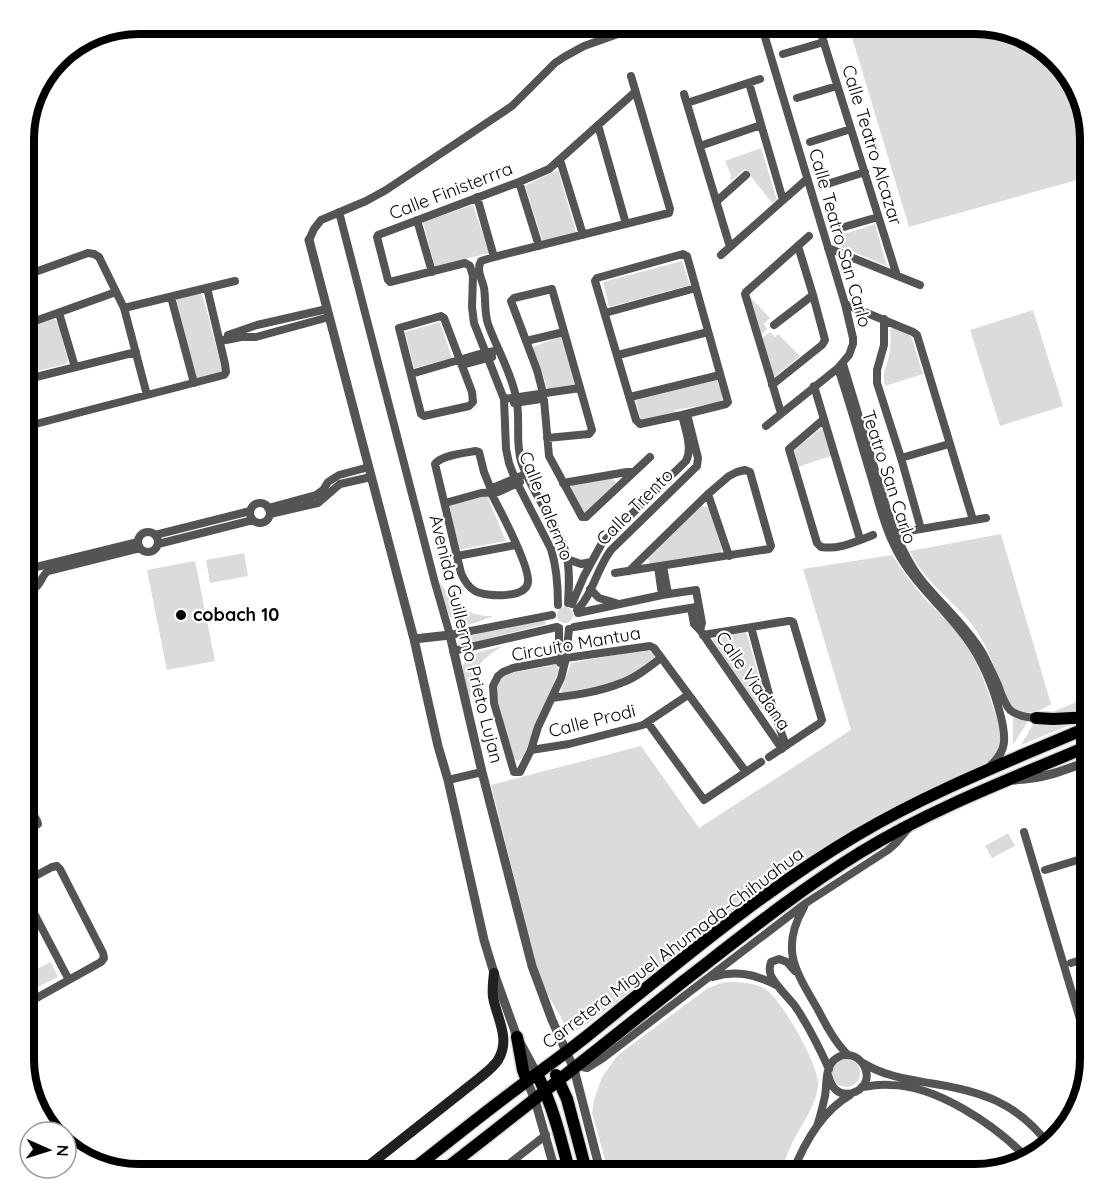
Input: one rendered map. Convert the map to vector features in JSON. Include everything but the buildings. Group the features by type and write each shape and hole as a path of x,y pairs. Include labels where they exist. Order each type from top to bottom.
{"main road":[{"path":"1036,718 1080,718"},
{"name":"Carretera Miguel Ahumada-Chihuahua","path":"420,1164 567,1052 692,952 806,867 900,811 942,790 1080,731"},
{"path":"452,1164 780,907 861,852 958,801 1080,750"},
{"path":"371,1164 493,1067 498,1060 504,1040 493,995 494,974"},
{"path":"517,1037 523,1070 546,1091 567,1164"},
{"path":"550,1064 567,1098 584,1164"}],"street":[{"path":"517,1037 494,974 477,913 414,639 309,240 321,220 386,190 512,106 555,63 584,46 616,35"},
{"name":"Calle Teatro San Carlo","path":"764,35 853,333 853,344 849,355 840,366"},
{"name":"Calle Teatro Alcazar","path":"822,35 897,276"},
{"path":"783,54 824,42"},
{"path":"477,197 494,257 668,214 670,210 631,76"},
{"path":"687,104 760,79"},
{"path":"748,83 783,200"},
{"path":"797,98 837,86"},
{"name":"Calle Finisterrra","path":"465,264 390,282 377,236 545,171 636,93"},
{"path":"684,94 730,247"},
{"path":"598,125 626,224"},
{"path":"700,146 761,125"},
{"path":"810,142 850,129"},
{"path":"560,160 583,235"},
{"path":"824,185 865,172"},
{"path":"717,201 746,175"},
{"path":"721,255 807,179"},
{"path":"519,182 539,246"},
{"name":"Avenida Guillermo Prieto Lujan","path":"339,212 450,635 482,772 532,966 548,1011 567,1052 577,1067 599,1164"},
{"path":"837,229 878,217"},
{"path":"417,220 432,272"},
{"path":"781,413 744,294 809,236"},
{"path":"772,385 822,345 825,340 798,246"},
{"path":"828,248 920,285"},
{"path":"35,272 88,254 99,257 124,308 147,395"},
{"path":"683,254 687,256 696,288 727,404 640,424 636,420 595,283 596,279 683,254"},
{"name":"Calle Palermo","path":"494,257 482,261 479,266 486,316 517,399 519,451 527,476 560,539 567,559 574,607"},
{"name":"Calle Palermo","path":"465,264 472,272 474,323 505,401 507,456 551,549 558,582 558,605"},
{"path":"124,308 235,281"},
{"path":"472,281 483,282"},
{"path":"35,424 224,375 226,372 207,288"},
{"path":"605,313 696,288"},
{"path":"547,438 592,432 552,289 514,298 512,303 537,370 543,397 547,438 549,456 581,516 584,517 650,457"},
{"path":"35,321 116,292"},
{"path":"774,325 813,294"},
{"path":"171,297 194,383"},
{"path":"845,304 917,335 973,520"},
{"path":"59,312 75,367"},
{"path":"219,339 291,317 328,313"},
{"path":"219,339 256,337 294,327 328,313"},
{"path":"442,316 461,363 473,402 471,405 424,416 421,414 411,374 400,327 442,316"},
{"path":"291,317 294,327"},
{"path":"884,319 884,345 876,376 921,529"},
{"path":"268,323 271,333"},
{"path":"526,341 564,332"},
{"path":"618,355 708,332"},
{"path":"35,377 136,352"},
{"path":"411,374 500,353"},
{"path":"766,426 840,366"},
{"name":"Teatro San Carlo","path":"840,366 902,561 967,639 991,684 999,710 1004,741 1001,754 982,773"},
{"path":"630,397 720,375"},
{"path":"814,386 860,540"},
{"path":"505,401 543,397 580,388"},
{"name":"Calle Trento","path":"574,607 591,562 607,537 686,461 689,448 684,415"},
{"name":"Calle Trento","path":"574,607 584,603 611,550 697,466 698,458 684,415"},
{"path":"824,419 789,450 818,545 831,548 873,535"},
{"path":"901,458 949,444"},
{"path":"477,451 490,489 524,562 528,584 527,589 521,592 483,594 475,591 464,578 435,462 477,451"},
{"path":"615,573 661,567 771,548 751,474 747,470 732,474 708,494 629,571"},
{"path":"269,511 318,503 340,484 370,472"},
{"path":"563,483 633,472"},
{"path":"444,503 490,489 498,492 527,476"},
{"path":"708,494 729,556"},
{"path":"155,535 250,511 256,504 263,504 269,511 268,520 259,524 251,518 250,511"},
{"path":"892,534 986,518"},
{"path":"35,568 139,545 149,552 158,544 253,520"},
{"path":"139,545 139,538 143,533 149,532 155,535 158,544"},
{"name":"Teatro San Carlo","path":"892,534 922,581 972,638 990,668 1005,703 1019,715 1036,718"},
{"path":"35,587 48,571 139,545"},
{"path":"457,556 516,545"},
{"path":"567,559 580,564 591,562"},
{"path":"531,750 537,727 561,678 562,662 558,628 552,619 555,608 558,605 574,607 621,604 665,595 661,567"},
{"path":"590,589 604,600 621,604"},
{"name":"Calle Viadana","path":"665,595 697,590 694,624 784,747"},
{"path":"562,662 571,628 578,621 574,607"},
{"path":"453,651 558,628 571,628 695,607"},
{"path":"414,639 450,635 552,615"},
{"path":"701,633 793,622 822,720 769,757"},
{"path":"751,627 784,747"},
{"name":"Circuito Mantua","path":"531,750 521,771 516,773 512,771 492,693 495,680 508,670 651,646 746,772"},
{"path":"552,698 584,694 621,684 661,658"},
{"name":"Calle Prodi","path":"531,750 569,744 638,727 648,723 688,694"},
{"path":"648,723 704,800 761,762"},
{"path":"1007,780 1044,777 1080,764"},
{"path":"448,780 482,772"},
{"path":"577,1067 587,1068 594,1064 806,903 888,850 911,825"},
{"path":"1024,832 1080,1019"},
{"path":"1045,870 1080,859"},
{"path":"34,877 52,867 57,866 60,869 104,958 101,962 34,999"},
{"path":"806,903 793,938 793,963 836,1042 849,1055 879,1072 966,1089 988,1096 1026,1120 1044,1139"},
{"path":"34,913 69,980"},
{"path":"798,974 784,960 775,960 771,963 769,971 777,986 797,1009 823,1056 829,1082 839,1092 852,1093"},
{"path":"1071,963 1080,960"},
{"path":"709,978 723,974 749,974 764,978 777,986"},
{"path":"818,1123 831,1063 836,1058 849,1055"},
{"path":"862,1087 867,1075 863,1063"},
{"path":"532,1078 535,1100 553,1164"},
{"path":"797,1164 818,1123 834,1105 862,1087 891,1084 932,1094 974,1115 998,1131 1022,1153"},
{"path":"509,1164 546,1135"}],"shaded area":[{"path":"851,35 983,35 1003,38 1022,45 1045,60 1059,75 1075,105 1080,139 1080,179 909,227"},
{"path":"761,148 777,200 772,203 745,169 730,181 731,175 725,161"},
{"path":"558,170 576,232 543,242 525,186"},
{"path":"473,205 489,253 435,267 423,222"},
{"path":"875,224 887,266 837,245 835,237"},
{"path":"682,261 690,285 609,307 603,282"},
{"path":"197,294 203,297 222,369 220,373 198,379 195,376 177,302 177,299"},
{"path":"749,296 770,318 764,324 767,329 761,335"},
{"path":"1033,310 1063,406 1000,426 970,330"},
{"path":"56,320 68,361 66,364 35,372 35,326"},
{"path":"440,322 452,358 414,368 405,332"},
{"path":"894,327 911,336 923,374 885,386 884,373 890,349 890,329"},
{"path":"770,332 775,337 778,334 800,356 773,378 761,339"},
{"path":"562,336 575,385 548,390 533,347"},
{"path":"717,380 723,395 721,402 675,410 673,416 644,420 640,418 636,400"},
{"path":"822,428 831,456 798,467 794,450"},
{"path":"612,478 616,484 587,513 582,512 570,489 573,484"},
{"path":"487,496 506,541 458,550 448,505"},
{"path":"702,506 709,507 722,550 719,554 650,564 648,558"},
{"path":"1001,534 1051,704 1041,710 1025,712 1010,705 977,632 962,613 929,580 910,551"},
{"path":"244,553 248,576 210,583 206,560"},
{"path":"892,555 925,599 956,631 975,661 987,688 999,727 999,747 992,759 891,809 785,874 582,1028 572,1032 566,1029 541,984 491,785 641,746 699,828 851,730 803,569"},
{"name":"cobach 10","path":"195,561 215,661 167,670 147,570"},
{"path":"439,581 455,602 467,611 483,616 493,616 470,624 458,624 449,615"},
{"path":"562,607 568,607 573,615 571,621 562,623 557,618 557,612"},
{"path":"542,621 546,623 544,625 466,644 463,639 480,633"},
{"path":"746,631 767,706 764,709 758,708 712,639"},
{"path":"503,646 487,657 476,669 471,684 471,703 463,678 463,665 466,660 478,652"},
{"path":"642,650 652,652 655,656 653,661 620,682 564,694 561,691 571,663"},
{"path":"556,665 559,670 523,757 518,761 512,757 496,693 498,682 505,674"},
{"path":"1080,701 1080,713 1048,714"},
{"path":"1013,717 1028,721 1013,745"},
{"path":"1080,720 1021,745 1037,721"},
{"path":"1008,833 1015,846 992,858 985,846"},
{"path":"51,962 58,977 34,989 34,970"},
{"path":"725,982 740,982 765,989 789,1019 813,1064 817,1076 817,1093 784,1164 606,1164 592,1113 602,1077 618,1055 708,988"},
{"path":"846,1059 856,1063 860,1073 856,1083 846,1087 836,1083 832,1073 836,1063"}],"place":[{"name":"cobach 10","path":"181,615"}]}
